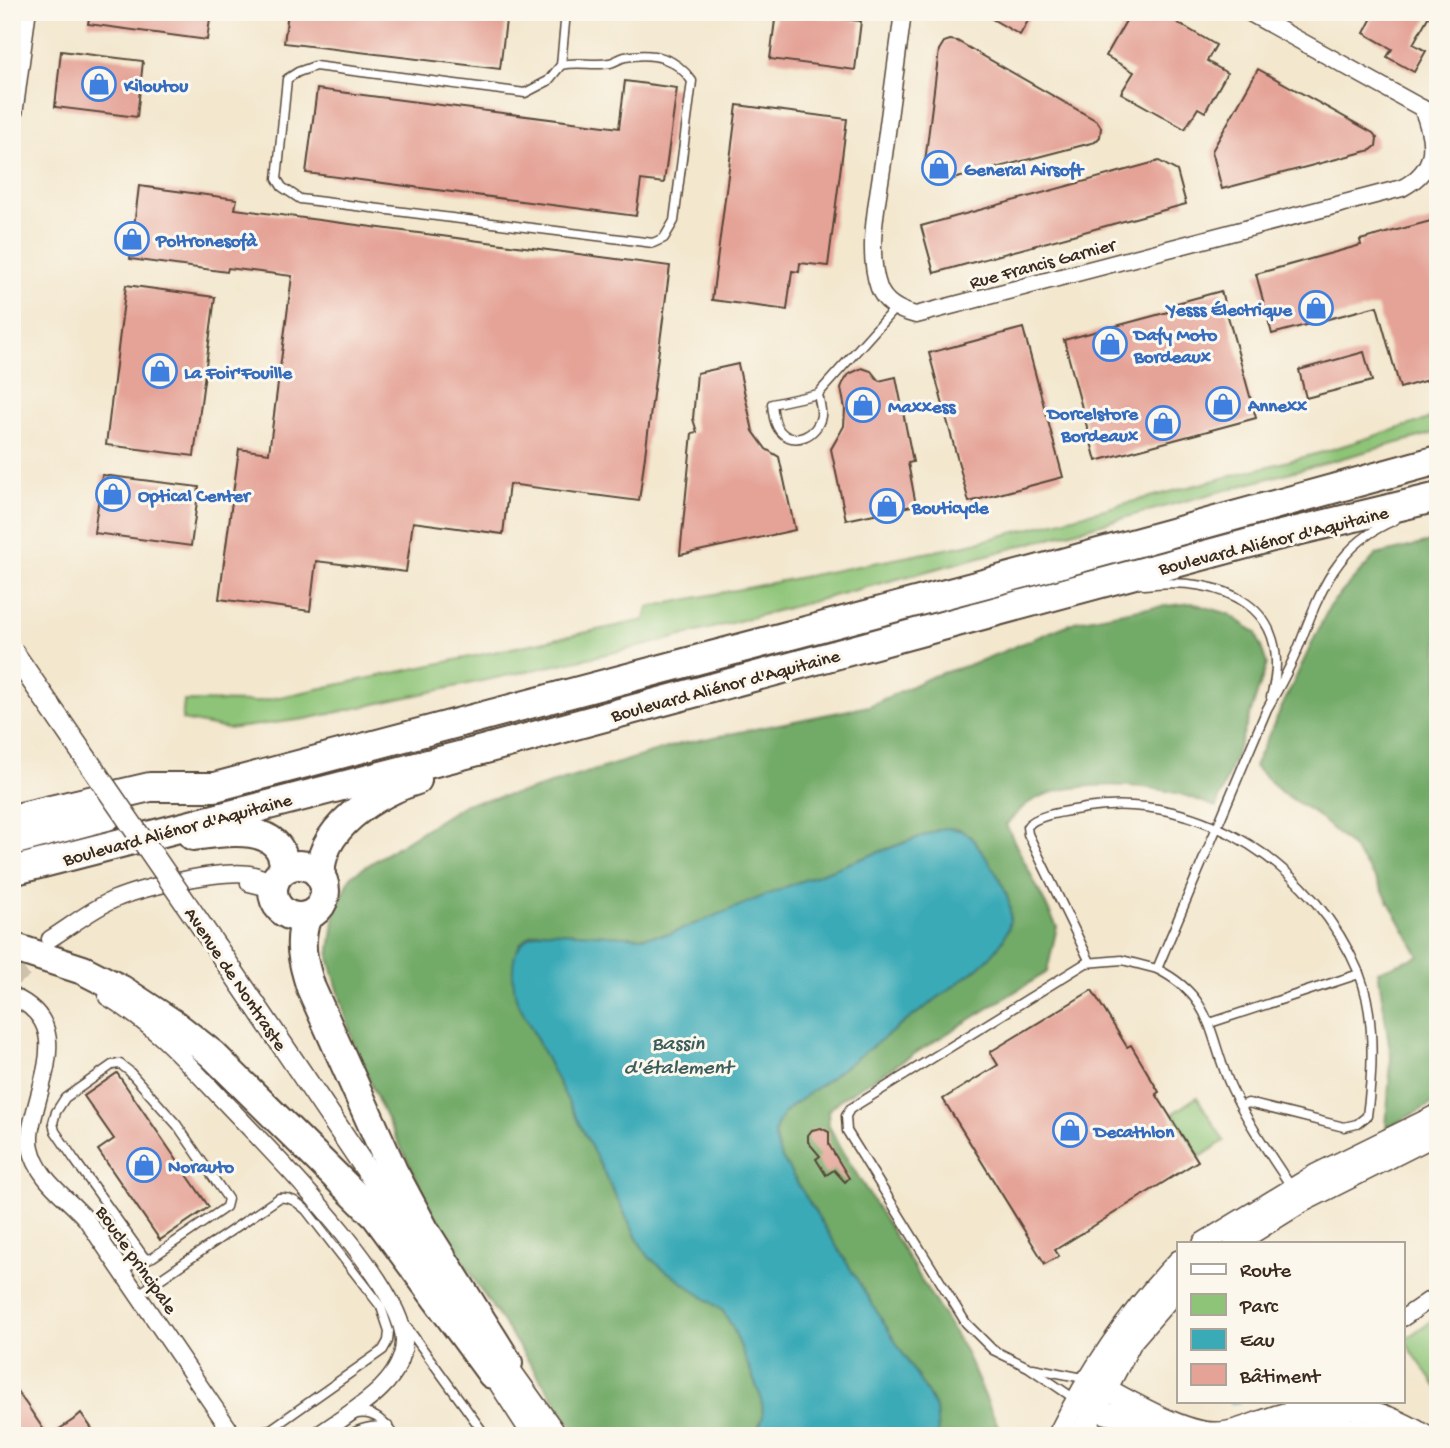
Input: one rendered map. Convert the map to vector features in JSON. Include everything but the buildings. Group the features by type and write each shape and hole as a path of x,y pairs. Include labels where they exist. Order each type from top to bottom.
{"highway":[{"name":"Boulevard Aliénor d'Aquitaine","path":"17,817 150,787 215,787 1033,571 1438,460"},
{"name":"Boulevard Aliénor d'Aquitaine","path":"12,871 482,750 1272,537 1432,504"},
{"path":"100,848 118,848 204,835 262,835 279,846 285,860 277,882 282,912 290,916 307,916 314,913 325,893 321,878 321,861 325,847 349,818 373,799 401,785 463,767 482,750"},
{"path":"12,841 215,787"},
{"path":"277,882 301,865 316,871 321,878"},
{"path":"307,916 301,937 302,962 311,988 406,1195 500,1369"},
{"path":"12,947 83,970 122,989 212,1054 376,1216 500,1369"}],"street":[{"path":"12,111 16,54 25,12"},
{"path":"895,308 880,291 875,272 874,242 903,12"},
{"path":"1254,14 1438,117"},
{"name":"Rue Francis Garnier","path":"895,308 916,315 945,309 1402,188 1419,179 1427,166 1431,136 1422,108"},
{"name":"Avenue de Nontraste","path":"12,651 459,1307 500,1369 534,1436"},
{"path":"56,942 113,900 150,888 187,880 241,874 251,874 277,882"},
{"path":"12,954 77,979 118,1004 161,1038 311,1193 370,1270 400,1318 404,1343 396,1367 386,1384 372,1398 317,1436"},
{"path":"12,996 39,1013 46,1025 48,1038 49,1054 30,1144"},
{"path":"1237,1242 1297,1196 1438,1115"},
{"path":"1206,1242 1297,1196 1438,1133"},
{"name":"Boucle principale","path":"30,1144 33,1158 46,1178 58,1194 76,1208 99,1238 222,1420 242,1435"},
{"path":"1058,1436 1085,1405 1132,1312 1177,1263"},
{"path":"1097,1384 1145,1323 1177,1288"},
{"path":"1404,1317 1438,1294"},
{"name":"Avenue de Nontraste","path":"500,1369 557,1436"},
{"path":"1097,1384 1173,1421 1213,1433 1233,1431 1278,1416 1320,1407 1372,1419"},
{"path":"1081,1436 1085,1405"},
{"path":"1085,1405 1118,1415 1163,1436"},
{"path":"1272,1436 1372,1419 1394,1419 1425,1436"}],"lane":[{"path":"561,65 573,62 609,63 624,57 650,55 667,57 677,63 692,81 674,222 664,238 653,243 300,199 282,187 277,179 287,79 298,72 315,66 525,93 548,80 561,65 566,12"},
{"path":"818,394 822,413 816,430 797,439 789,438 780,431 772,404 818,394 895,308"},
{"path":"1432,504 1438,506"},
{"path":"1157,969 1267,709 1284,678 1329,578 1351,548 1373,529 1406,516"},
{"path":"1140,585 1173,581 1209,586 1236,596 1250,606 1269,629 1277,659 1277,674 1267,709"},
{"path":"1041,599 1128,587"},
{"path":"1090,962 1028,834 1027,827 1030,822 1092,807 1140,806 1184,815 1217,828 1268,856 1306,891 1325,915 1359,974 1371,1037 1373,1073 1367,1116 1357,1124 1344,1127 1248,1103 1241,1106"},
{"path":"1085,1405 1028,1367 993,1350 966,1323 847,1131 846,1116 850,1109 1058,979 1090,962 1122,960 1157,969 1189,992 1210,1023 1231,1087 1241,1106 1297,1196"},
{"path":"1210,1023 1359,974"},
{"path":"121,1272 141,1259 153,1257 226,1207 228,1199 177,1125 120,1064 112,1065 65,1098 53,1123 55,1131 141,1259 153,1284"},
{"path":"12,1137 15,1141 30,1144"},
{"path":"137,1295 279,1198 289,1198 306,1210 359,1277 386,1315 388,1341 379,1355 271,1429 242,1435"},
{"path":"99,1238 119,1225"},
{"path":"400,1318 486,1436"},
{"path":"1028,1367 1097,1384"},
{"path":"338,1420 369,1413 382,1420 394,1436"},
{"path":"348,1436 356,1430 371,1426 388,1426"}],"green space":[{"path":"1438,416 1438,432 648,645 306,719 228,729 182,720 184,701 256,702 645,620 648,607 966,545 1323,452"},
{"path":"1438,540 1438,1101 1386,1128 1391,1057 1378,971 1419,956 1376,879 1351,846 1314,813 1281,792 1254,766 1330,605 1376,555"},
{"path":"1192,603 1229,614 1256,633 1267,664 1216,807 1163,790 1124,786 1064,790 1027,804 1006,825 1057,927 1047,972 841,1099 828,1111 829,1126 840,1147 965,1351 999,1428 996,1436 937,1436 936,1409 929,1396 780,1155 775,1136 780,1119 789,1108 978,968 1003,939 1009,927 960,829 943,828 670,934 640,937 544,931 532,934 520,944 516,998 639,1242 649,1257 661,1267 723,1311 733,1328 762,1400 763,1417 755,1436 579,1436 478,1286 434,1214 379,1103 352,1039 329,958 335,913 351,876 465,804 528,791 680,744 869,706 933,676 975,663 1077,621 1139,609"},
{"path":"1197,1097 1224,1141 1200,1157 1173,1113"},
{"path":"1438,1316 1438,1389 1404,1340"}],"water":[{"name":"Bassin d'étalement","path":"944,828 959,830 972,839 1003,887 1009,901 1010,914 1009,927 1003,940 978,968 789,1108 777,1125 775,1136 780,1155 929,1396 936,1409 938,1434 755,1436 763,1417 762,1400 733,1328 723,1311 661,1267 649,1257 639,1242 516,998 513,976 515,956 524,941 544,931 640,937 670,934 796,883"}],"tunnel":[{"path":"12,979 62,945"}],"place":[{"name":"Kiloutou","path":"99,84"},
{"name":"General Airsoft","path":"939,168"},
{"name":"Poltronesofà","path":"132,239"},
{"name":"Yesss Électrique","path":"1316,308"},
{"name":"Dafy Moto Bordeaux","path":"1110,344"},
{"name":"La Foir'Fouille","path":"160,371"},
{"name":"Annexx","path":"1223,404"},
{"name":"Maxxess","path":"863,405"},
{"name":"Dorcelstore Bordeaux","path":"1163,423"},
{"name":"Optical Center","path":"113,494"},
{"name":"Bouticycle","path":"887,506"},
{"name":"Decathlon","path":"1070,1130"},
{"name":"Norauto","path":"144,1165"}]}
